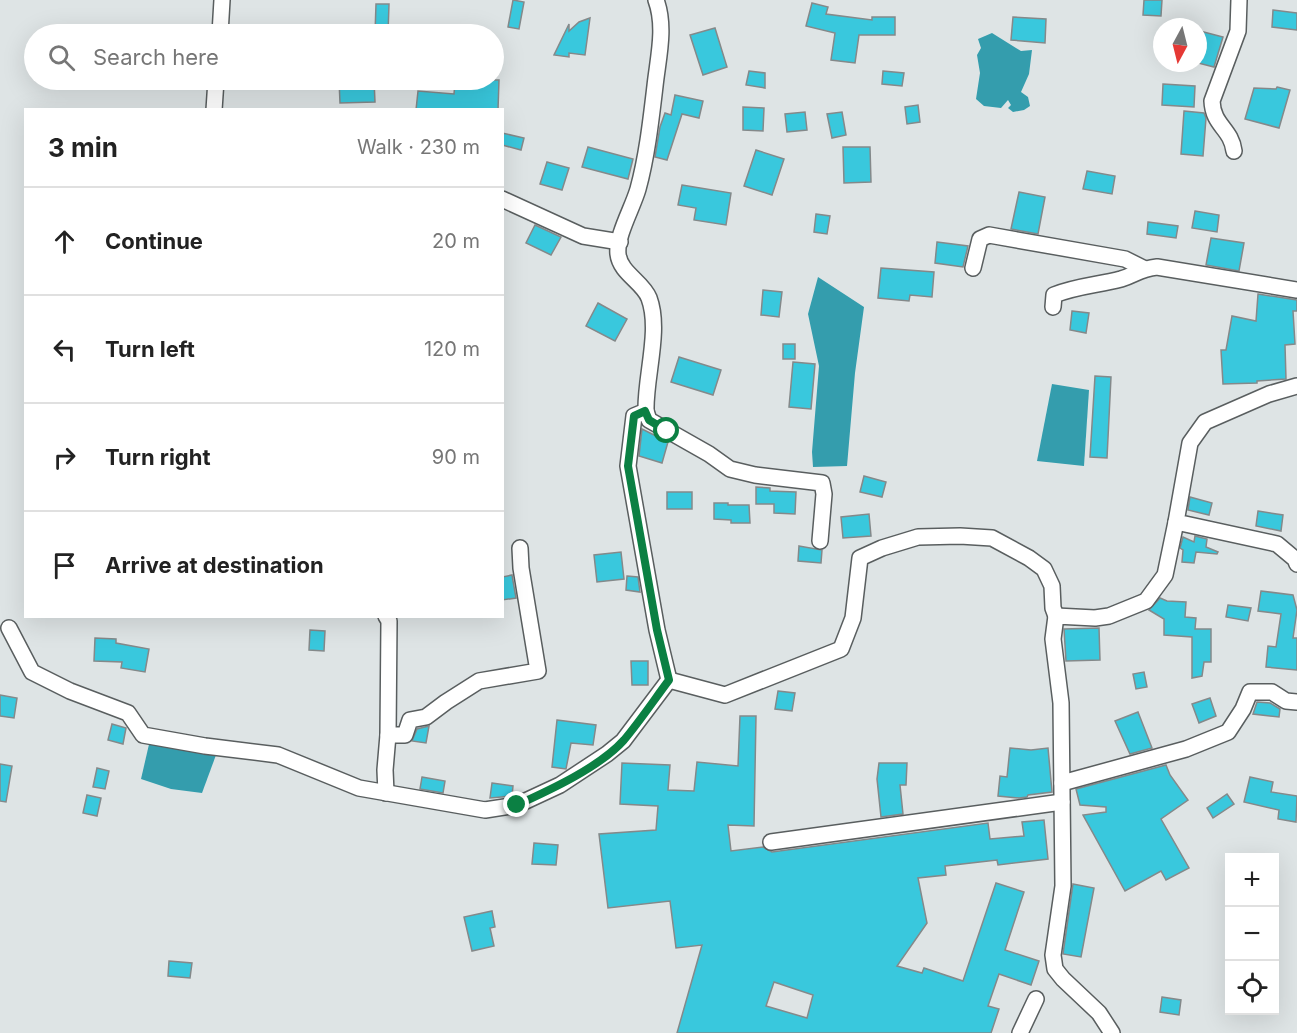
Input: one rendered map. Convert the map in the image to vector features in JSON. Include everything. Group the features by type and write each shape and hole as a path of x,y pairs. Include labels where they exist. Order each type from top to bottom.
{"street":[{"path":"221,24 222,0"},
{"path":"656,0 659,8 660,51 650,126 638,188 618,254 621,265 648,296 653,314 651,363 645,395 645,411 649,420 730,469 822,483 824,494 820,541"},
{"path":"1234,151 1232,138 1220,126 1212,111 1212,101 1238,31 1239,0"},
{"path":"214,108 215,90"},
{"path":"504,200 583,236 620,242"},
{"path":"973,268 980,239 989,235 1125,259 1143,268"},
{"path":"1053,307 1054,295 1085,285 1122,279 1143,268 1157,267 1297,290"},
{"path":"1056,616 1095,618 1109,616 1146,601 1165,575 1190,443 1205,422 1269,394 1297,386"},
{"path":"645,411 634,416 628,466 657,630 669,680"},
{"path":"1176,522 1277,544 1297,564"},
{"path":"669,680 725,695 841,649 853,618 860,558 882,548 918,537 992,538 1044,569 1052,586 1053,608 1056,616 1053,639 1061,703 1063,886 1053,955 1055,969 1063,980 1099,1013 1112,1033"},
{"path":"388,735 405,735 410,720 426,717 479,681 538,670 521,568 520,548"},
{"path":"386,793 384,770 388,735 387,618"},
{"path":"9,628 32,672 70,691 128,713 143,735 278,755 359,788 485,810 517,805 560,785 607,754 623,741 669,680"},
{"path":"1062,783 1186,749 1228,732 1243,710 1250,692 1272,692 1286,701 1297,702"},
{"path":"771,842 1062,802"},
{"path":"1020,1033 1036,999"}],"water":[{"path":"992,33 1021,51 1032,50 1029,74 1021,92 1028,97 1030,106 1024,110 1013,112 1008,108 1011,105 1008,100 1001,108 984,106 976,99 980,73 977,55 981,48 978,39"},
{"path":"818,277 864,307 855,373 847,466 813,467 812,452 819,366 808,314"},
{"path":"1052,384 1089,390 1084,466 1037,461"},
{"path":"150,740 216,755 202,793 171,789 141,779"}],"building":[{"path":"513,0 524,2 519,29 508,27"},
{"path":"1144,0 1162,0 1161,16 1143,15"},
{"path":"812,3 828,7 826,14 872,20 872,17 895,17 895,35 859,35 855,63 831,60 835,33 806,26"},
{"path":"376,4 389,4 388,24 375,24"},
{"path":"1273,10 1297,13 1297,30 1272,27"},
{"path":"1013,17 1046,19 1045,43 1011,40"},
{"path":"590,18 585,55 569,53 569,57 554,55 569,24 569,31 579,22"},
{"path":"715,28 727,67 703,75 690,35"},
{"path":"1207,33 1223,37 1214,67 1207,65"},
{"path":"749,71 765,73 765,88 746,85"},
{"path":"883,71 904,73 902,86 882,84"},
{"path":"1163,84 1195,86 1194,107 1162,105"},
{"path":"1277,87 1290,90 1279,128 1245,119 1254,88 1276,89"},
{"path":"339,90 374,90 375,102 340,103"},
{"path":"454,90 499,90 498,108 416,108 418,91 454,94"},
{"path":"675,95 703,101 699,118 682,114 667,160 655,157 660,127 665,113 671,115"},
{"path":"918,105 920,122 907,124 905,107"},
{"path":"743,107 764,108 763,131 743,130"},
{"path":"1184,111 1204,113 1206,118 1203,156 1181,154"},
{"path":"805,112 807,130 787,132 785,114"},
{"path":"842,112 846,135 832,138 827,114"},
{"path":"504,133 524,138 521,150 504,146"},
{"path":"588,147 633,159 628,179 582,167"},
{"path":"843,147 870,147 871,182 844,183"},
{"path":"756,150 784,159 772,195 744,186"},
{"path":"547,162 569,168 562,190 540,184"},
{"path":"1087,171 1115,176 1112,194 1083,189"},
{"path":"682,185 731,193 726,225 694,220 696,208 678,205"},
{"path":"1019,192 1045,197 1038,234 1011,229"},
{"path":"1195,211 1219,215 1217,232 1192,228"},
{"path":"816,214 830,216 827,234 814,232"},
{"path":"1148,222 1178,226 1176,238 1147,234"},
{"path":"535,225 561,237 551,255 526,243"},
{"path":"1211,238 1244,243 1239,271 1206,265"},
{"path":"937,242 968,246 963,267 935,263"},
{"path":"881,268 934,272 932,297 910,295 909,301 878,298"},
{"path":"763,290 782,292 779,317 761,315"},
{"path":"1258,294 1297,300 1297,311 1293,311 1295,344 1285,345 1286,379 1223,384 1221,350 1226,350 1232,316 1256,321"},
{"path":"598,303 627,319 615,341 586,326"},
{"path":"1072,311 1089,313 1086,333 1070,330"},
{"path":"783,344 795,344 795,359 783,359"},
{"path":"679,357 721,370 713,395 671,382"},
{"path":"793,362 815,364 811,409 789,407"},
{"path":"1095,376 1111,377 1107,458 1090,457"},
{"path":"642,429 668,442 662,463 639,456"},
{"path":"864,476 886,482 882,497 860,492"},
{"path":"756,487 770,488 770,491 796,492 795,514 774,513 774,504 756,504"},
{"path":"667,492 692,492 692,509 667,509"},
{"path":"1190,497 1212,503 1209,515 1188,510"},
{"path":"714,503 749,505 750,523 731,523 731,520 714,519"},
{"path":"1258,511 1283,515 1281,531 1256,526"},
{"path":"869,514 871,536 843,538 841,517"},
{"path":"1195,536 1207,539 1206,547 1218,552 1217,554 1196,552 1194,563 1182,562 1183,550 1180,548 1183,537 1194,542"},
{"path":"799,546 822,550 821,563 798,561"},
{"path":"621,552 624,579 597,582 594,555"},
{"path":"512,575 516,598 504,600 504,577"},
{"path":"627,576 638,577 640,592 626,590"},
{"path":"1261,591 1293,595 1297,610 1293,638 1297,638 1297,670 1266,667 1268,646 1276,647 1281,614 1258,611"},
{"path":"1160,598 1167,601 1186,602 1185,617 1196,618 1195,629 1211,629 1211,662 1204,662 1202,676 1192,678 1192,637 1164,635 1164,619 1149,610"},
{"path":"1228,605 1251,608 1248,621 1226,617"},
{"path":"1099,628 1100,660 1066,661 1064,629"},
{"path":"310,630 325,631 324,651 309,650"},
{"path":"95,638 116,639 116,643 149,649 145,672 121,668 122,662 94,661"},
{"path":"631,661 648,661 648,685 632,685"},
{"path":"1144,672 1147,687 1136,689 1133,674"},
{"path":"778,691 795,693 792,711 775,709"},
{"path":"0,695 17,698 14,718 0,716"},
{"path":"1210,698 1216,716 1199,723 1192,704"},
{"path":"1257,702 1270,703 1280,709 1279,717 1253,714"},
{"path":"1138,712 1152,748 1130,754 1115,721"},
{"path":"740,716 756,716 754,826 728,825 731,851 763,847 772,852 988,823 990,839 1024,836 1022,822 1044,820 1048,859 998,865 997,860 945,866 946,875 918,878 927,923 897,966 922,973 924,968 963,981 996,883 1024,892 1005,950 1039,961 1031,985 999,974 988,1006 999,1009 991,1033 677,1033 702,945 676,948 670,901 608,908 599,834 656,830 658,806 620,804 622,763 670,765 668,790 694,791 697,762 738,766","holes":["774,982 813,995 807,1018 766,1006"]},
{"path":"557,720 596,725 593,745 571,743 566,769 552,767"},
{"path":"112,724 126,728 123,744 108,740"},
{"path":"429,726 426,743 412,741 417,729"},
{"path":"1010,748 1031,750 1048,748 1052,792 1019,798 998,796 1000,776 1007,777"},
{"path":"879,763 907,763 906,785 900,785 903,814 881,817 877,779"},
{"path":"0,764 12,766 6,802 0,801"},
{"path":"1166,765 1170,775 1188,800 1161,819 1189,868 1166,880 1161,871 1125,891 1083,815 1106,812 1106,807 1080,805 1076,789"},
{"path":"97,768 109,771 105,789 93,787"},
{"path":"422,777 445,781 443,793 420,789"},
{"path":"1250,777 1273,782 1271,792 1297,796 1296,822 1278,819 1279,810 1244,802"},
{"path":"492,783 513,786 512,796 490,798"},
{"path":"1227,794 1234,804 1213,818 1207,808"},
{"path":"87,795 101,798 97,816 83,813"},
{"path":"534,843 558,845 556,865 532,864"},
{"path":"1073,884 1094,888 1081,957 1063,954"},
{"path":"492,911 495,927 490,928 494,946 472,951 464,917"},
{"path":"169,961 192,963 190,978 168,976"},
{"path":"1162,997 1181,1000 1179,1015 1160,1012"}],"route":[{"path":"517,805 560,785 623,741 669,680 657,630 628,466 634,416 645,411 649,420 667,431"}]}
